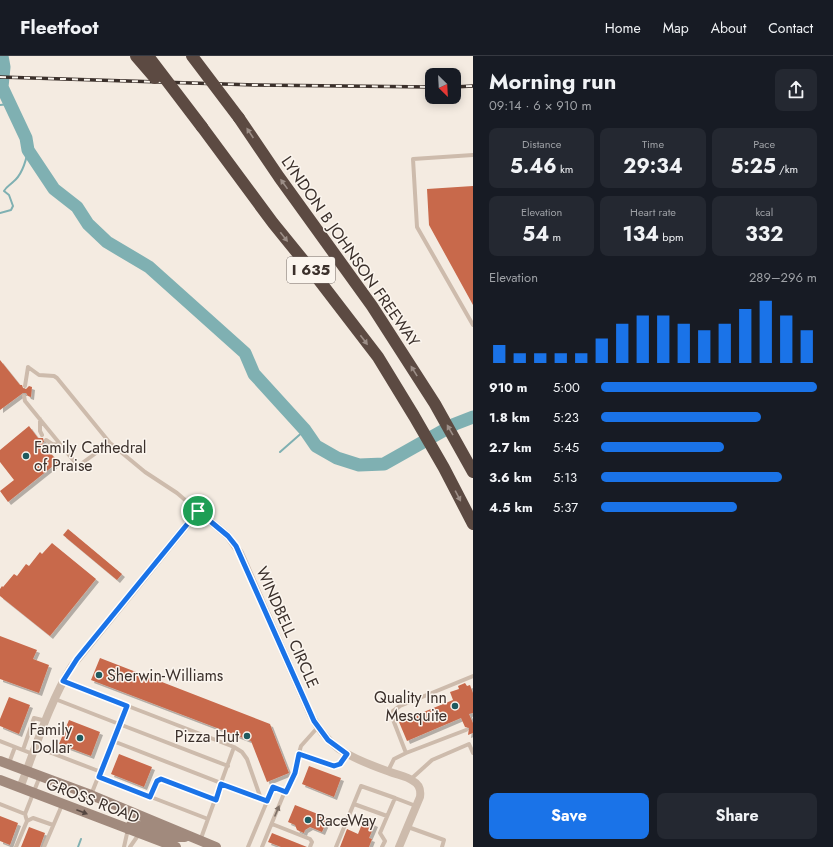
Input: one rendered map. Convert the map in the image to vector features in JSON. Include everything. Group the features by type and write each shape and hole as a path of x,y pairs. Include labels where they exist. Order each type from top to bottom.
{"highway":[{"path":"136,56 198,126"},
{"path":"148,56 198,126"},
{"name":"LYNDON B JOHNSON FREEWAY","path":"192,56 239,118 279,177 372,306 435,404 473,472"},
{"path":"202,56 239,118"},
{"name":"I 635","path":"198,126 378,357 444,468 473,524"}],"main road":[{"name":"GROSS ROAD","path":"4,763 91,796 216,847"},
{"name":"GROSS ROAD","path":"0,780 176,847"},
{"path":"128,829 130,826 139,826 169,837 189,837"}],"street":[{"path":"20,788 55,699 63,681 74,663 198,511"},
{"name":"WINDBELL CIRCLE","path":"198,511 228,536 240,553 311,716 328,740 347,754 410,779"},
{"path":"399,847 416,806 420,792 417,784 410,779"}],"lane":[{"path":"473,155 413,159 417,227 473,325"},
{"path":"26,386 28,367 39,375 54,376 110,443 145,472 177,493 198,511"},
{"path":"24,396 25,401 78,466 110,443"},
{"path":"40,419 40,432 42,435"},
{"path":"46,440 52,444 61,445"},
{"path":"406,753 392,717 393,711 400,706 473,676"},
{"path":"63,681 242,752 247,759 261,799"},
{"path":"55,699 228,766"},
{"path":"91,796 127,706"},
{"path":"23,750 34,718 46,721"},
{"path":"264,847 272,824 295,773 301,746 318,727"},
{"path":"388,771 394,759 466,730"},
{"path":"113,741 267,801"},
{"path":"0,742 23,750 35,750 101,772"},
{"path":"410,779 432,760 471,743 473,753"},
{"path":"4,763 15,747"},
{"path":"200,841 234,748"},
{"path":"299,754 334,766 340,764 347,754"},
{"path":"16,847 27,821 25,814 40,776"},
{"path":"99,777 208,819"},
{"path":"150,797 157,781 161,779 216,800"},
{"path":"336,847 361,786 416,806"},
{"path":"248,847 273,787 286,792"},
{"path":"382,847 384,841 380,834 394,798"},
{"path":"0,804 25,814"},
{"path":"44,847 62,804"},
{"path":"354,804 387,816"},
{"path":"27,821 33,818 53,826"},
{"path":"272,824 310,839 312,842 310,847"},
{"path":"407,826 444,840 442,847"},
{"path":"124,847 128,829"},
{"path":"130,847 139,833"}],"building":[{"path":"473,186 473,305 429,225 427,189"},
{"name":"Family Cathedral of Praise","path":"0,360 23,388 26,389 29,386 32,387 31,397 26,393 23,393 0,410"},
{"name":"Family Cathedral of Praise","path":"29,426 38,438 43,438 44,442 42,443 58,462 8,502 0,491 14,480 0,462 0,450"},
{"path":"68,529 122,574 117,580 63,535"},
{"path":"52,543 96,579 50,636 0,596 0,589 14,574 17,576 26,564 29,566 40,552 42,554"},
{"path":"0,636 37,650 33,659 49,665 39,693 0,679"},
{"path":"100,658 270,724 289,773 267,782 251,741 91,680"},
{"name":"Quality Inn Mesquite","path":"465,683 467,686 470,685 473,693 473,713 469,714 473,723 473,733 468,735 469,728 465,727 461,718 407,741 399,722 453,700 450,692 459,689 458,686"},
{"path":"9,697 30,705 19,734 0,726 0,719"},
{"name":"Family Dollar","path":"69,720 100,732 91,756 59,744"},
{"path":"119,754 152,767 144,787 111,774"},
{"path":"309,766 341,778 334,797 302,784"},
{"name":"RaceWay","path":"295,805 328,818 322,832 310,827 305,830 304,833 297,830 295,825 288,822"},
{"path":"0,816 18,823 10,845 0,841"},
{"path":"364,819 375,824 369,838 372,839 369,847 340,847 347,829 358,834"},
{"path":"29,827 45,833 40,847 21,847"},
{"name":"RaceWay","path":"272,833 307,847 281,847 268,842"}],"waterway":[{"path":"2,56 4,67 2,87 26,138 28,150 54,189 77,207 88,224 107,242 149,267 245,353 254,374 305,430 316,446 337,458 359,465 384,464 455,424 473,417"},
{"path":"0,105 10,104"},
{"path":"0,213 11,210 13,206 9,195 4,191 21,172 28,150"},
{"path":"280,452 305,430"},
{"path":"78,847 81,839"}],"railway":[{"path":"0,77 255,85 425,87"},
{"path":"461,87 473,86"}],"place":[{"name":"Family Cathedral of Praise","path":"26,456"},
{"name":"Sherwin-Williams","path":"99,675"},
{"name":"Quality Inn Mesquite","path":"455,706"},
{"name":"Pizza Hut","path":"247,736"},
{"name":"Family Dollar","path":"80,738"},
{"name":"RaceWay","path":"308,820"}],"route":[{"path":"198,511 222,530 236,546 314,721 328,740 347,754 340,764 334,766 299,754 295,773 286,792 273,787 267,801 221,784 216,800 161,779 157,781 150,797 99,777 127,706 63,681 77,659 198,511"}]}
